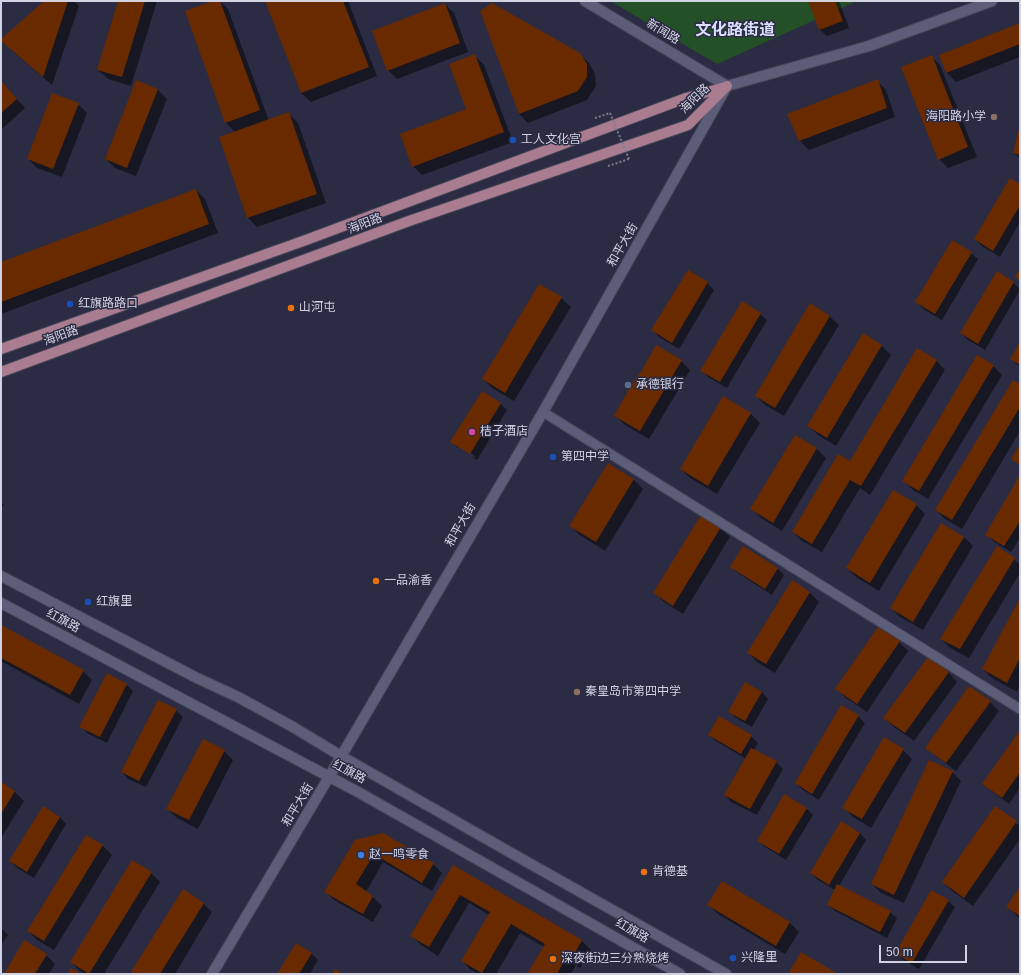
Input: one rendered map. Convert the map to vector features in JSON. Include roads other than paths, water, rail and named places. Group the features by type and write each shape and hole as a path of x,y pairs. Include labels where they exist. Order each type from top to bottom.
{"main road":[{"name":"新闻路","path":"585,1 727,86"},
{"name":"海阳路","path":"1,349 306,240 686,98 869,46 992,1"},
{"name":"海阳路","path":"1,372 408,222 688,125 727,86"},
{"name":"和平大街","path":"212,974 330,777 543,412 727,86"},
{"path":"1,576 293,727 341,756 726,974"},
{"name":"红旗路","path":"1,603 358,792 680,974"}],"street":[{"path":"543,412 1020,709"}],"place":[{"name":"海阳路小学","path":"994,117"},
{"name":"工人文化宫","path":"513,140"},
{"name":"红旗路路口","path":"70,304"},
{"name":"山河屯","path":"291,308"},
{"name":"承德银行","path":"628,385"},
{"name":"桔子酒店","path":"472,432"},
{"name":"第四中学","path":"553,457"},
{"name":"一品渝香","path":"376,581"},
{"name":"红旗里","path":"88,602"},
{"name":"秦皇岛市第四中学","path":"577,692"},
{"name":"赵一鸣零食","path":"361,855"},
{"name":"肯德基","path":"644,872"},
{"name":"兴隆里","path":"733,958"},
{"name":"深夜街边三分熟烧烤","path":"553,959"}],"district":[{"name":"文化路街道","path":"735,31"}]}
